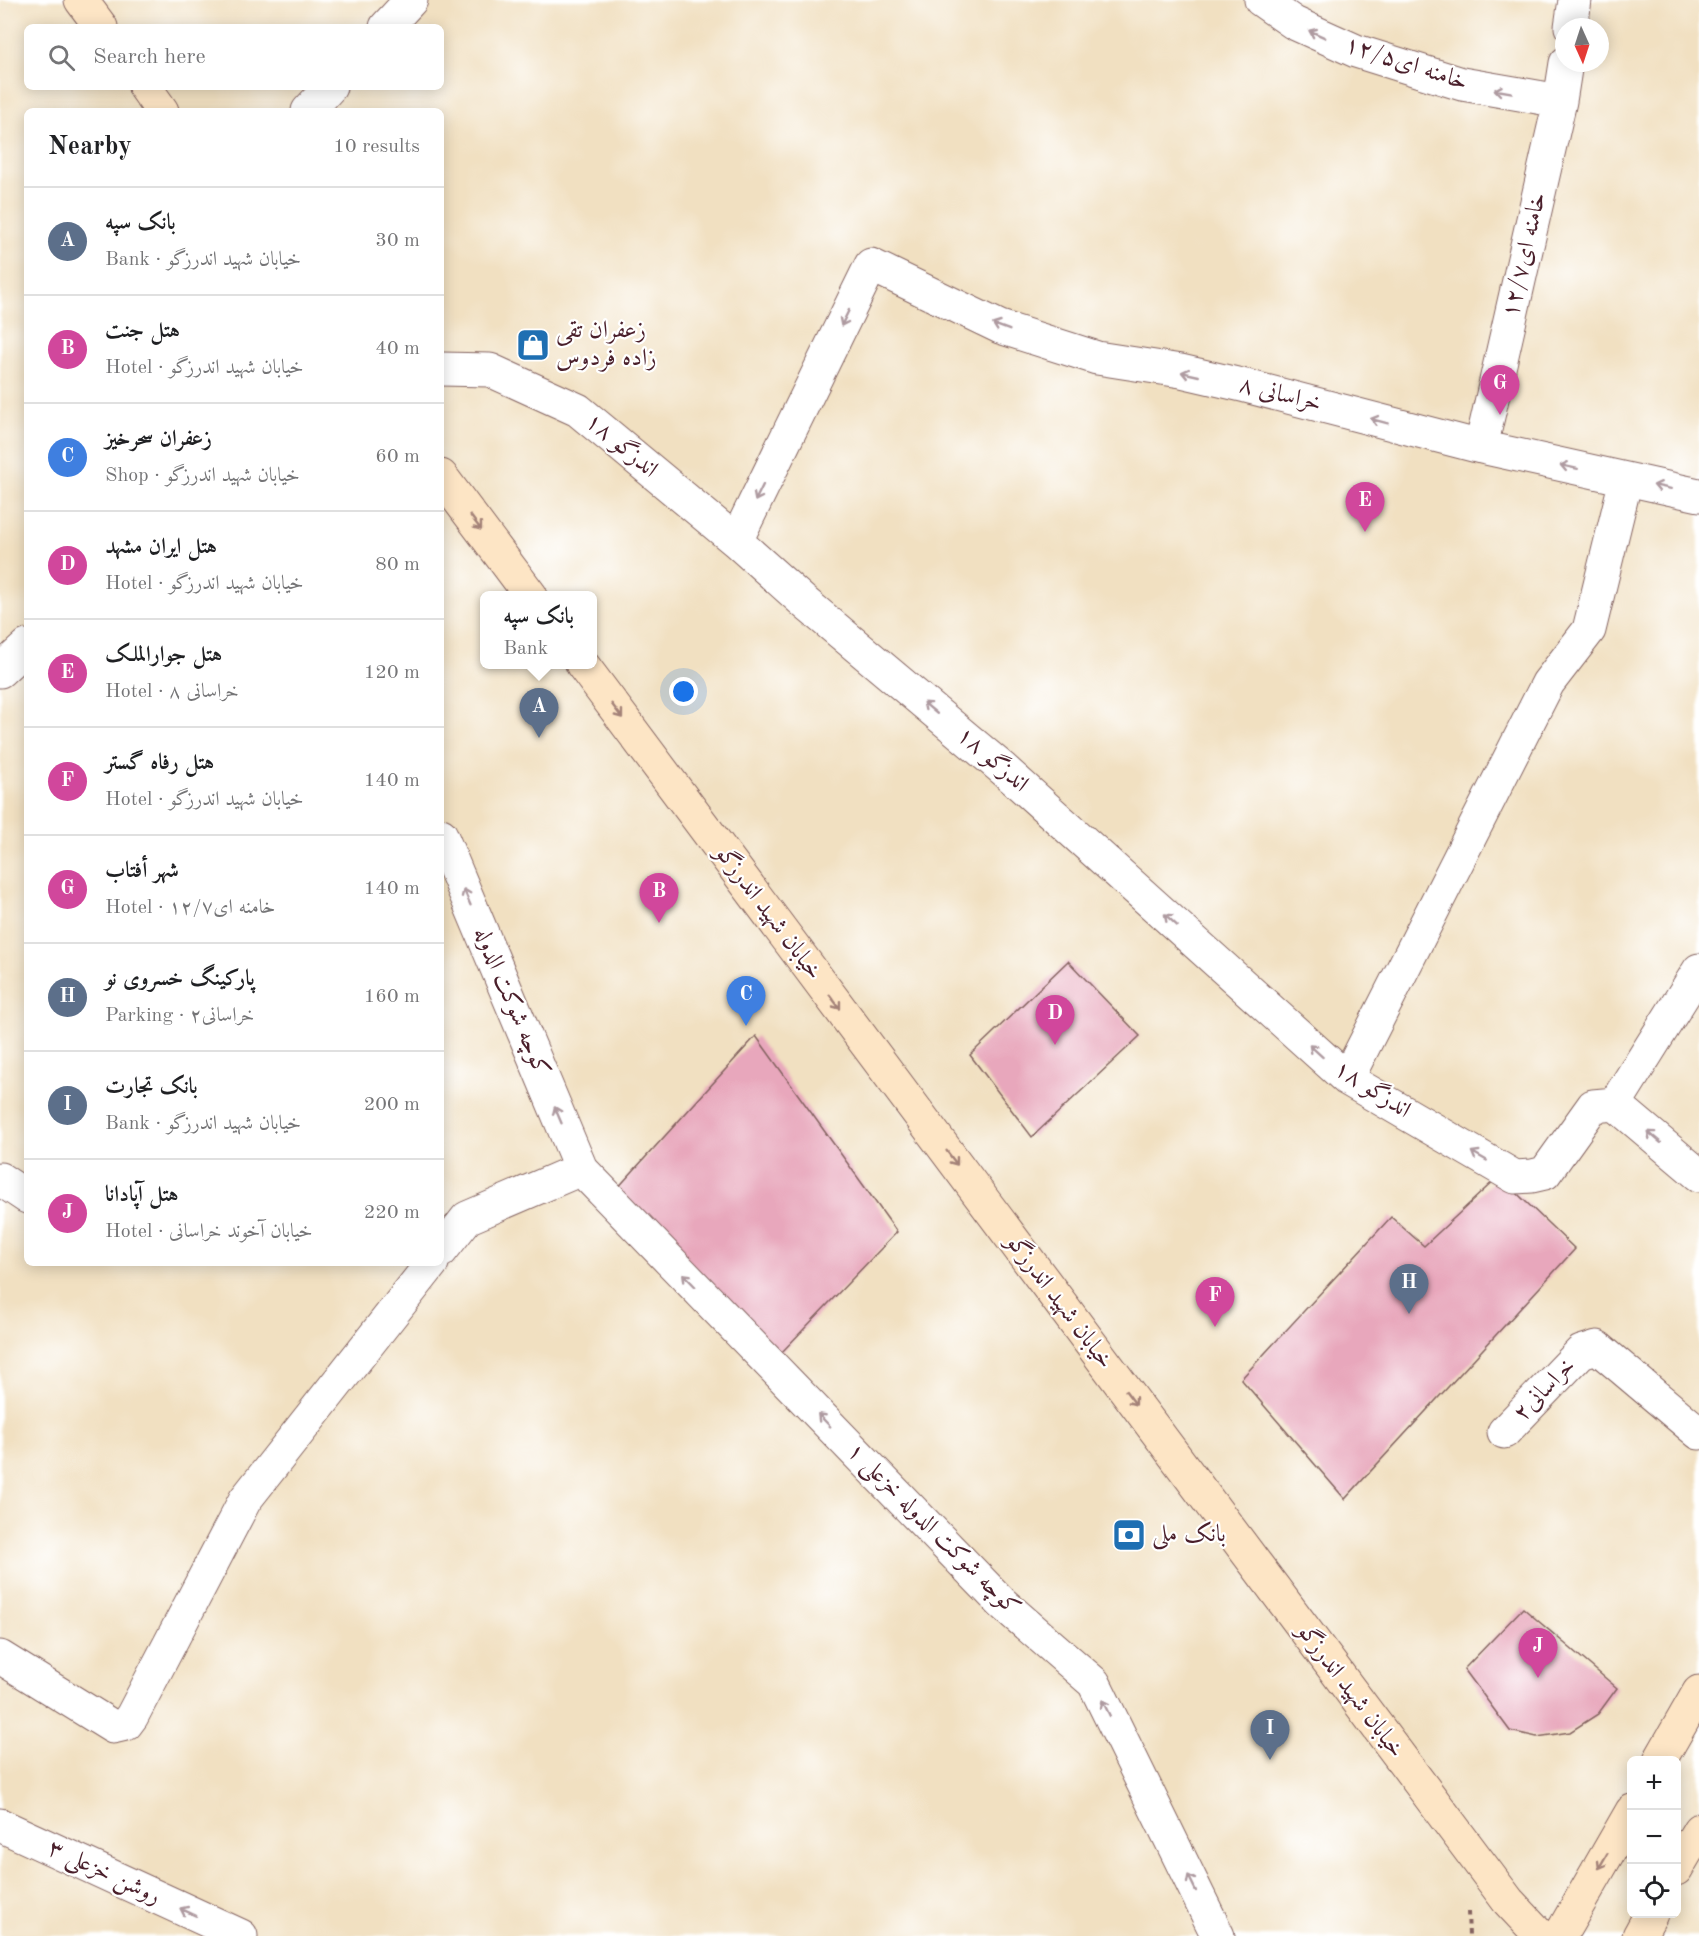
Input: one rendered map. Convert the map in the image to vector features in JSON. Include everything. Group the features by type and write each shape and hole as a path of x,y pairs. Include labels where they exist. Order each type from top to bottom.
{"main road":[{"path":"81,0 99,24"},
{"path":"147,90 160,108"},
{"path":"444,480 527,591"},
{"name":"خیابان شهید اندرزگو","path":"586,669 1508,1901 1541,1936"},
{"path":"1663,1756 1699,1692"},
{"path":"1560,1936 1627,1819"},
{"path":"1680,1864 1699,1830"},
{"path":"1639,1936 1649,1918"}],"street":[{"path":"389,24 411,0"},
{"name":"خامنه ای۱۲/۵","path":"1261,0 1294,23 1356,51 1461,84 1560,101"},
{"path":"1572,18 1575,0"},
{"name":"خامنه ای۱۲/۷","path":"1480,447 1560,101 1565,72"},
{"path":"311,108 327,90"},
{"name":"خراسانی ۸","path":"736,541 871,265 1000,327 1097,358 1180,371 1246,386 1480,447 1699,495"},
{"name":"اندزگو ۱۸","path":"444,369 490,370 578,410 736,541 804,602 1003,769 1347,1079 1515,1177 1545,1173 1593,1106 1615,1104"},
{"path":"1347,1079 1548,683 1589,630 1626,479"},
{"name":"کوچه شوکت الدوله","path":"444,843 581,1169"},
{"path":"1699,970 1615,1104 1699,1175"},
{"path":"444,1247 467,1218 581,1169"},
{"name":"کوچه شوکت الدوله خزعلی ۱","path":"581,1169 1002,1603 1094,1683 1218,1936"},
{"path":"0,1179 24,1195"},
{"path":"0,1657 113,1727 126,1724 245,1500 430,1266"},
{"name":"خراسانی۲","path":"1504,1432 1581,1352 1597,1347 1699,1433"},
{"name":"روشن خزعلی ۳","path":"0,1825 241,1936"}],"building":[{"path":"1068,961 1140,1036 1032,1137 970,1055"},
{"path":"756,1036 897,1232 781,1353 614,1192"},
{"path":"1499,1176 1575,1249 1345,1499 1241,1379 1391,1217 1424,1246"},
{"path":"1523,1608 1617,1688 1598,1714 1570,1732 1537,1737 1510,1731 1464,1669"}],"place":[{"name":"زعفران تقی زاده فردوس","path":"533,345"},
{"name":"شهر أفتاب","path":"1500,415"},
{"name":"هتل جوارالملک","path":"1365,532"},
{"name":"بانک سپه","path":"539,738"},
{"name":"هتل جنت","path":"659,923"},
{"name":"زعفران سحرخیز","path":"746,1026"},
{"name":"هتل ایران مشهد","path":"1055,1045"},
{"name":"پارکینگ خسروی نو","path":"1409,1314"},
{"name":"هتل رفاه گستر","path":"1215,1327"},
{"name":"بانک ملی","path":"1129,1535"},
{"name":"هتل آپادانا","path":"1538,1678"},
{"name":"بانک تجارت","path":"1270,1760"}]}
